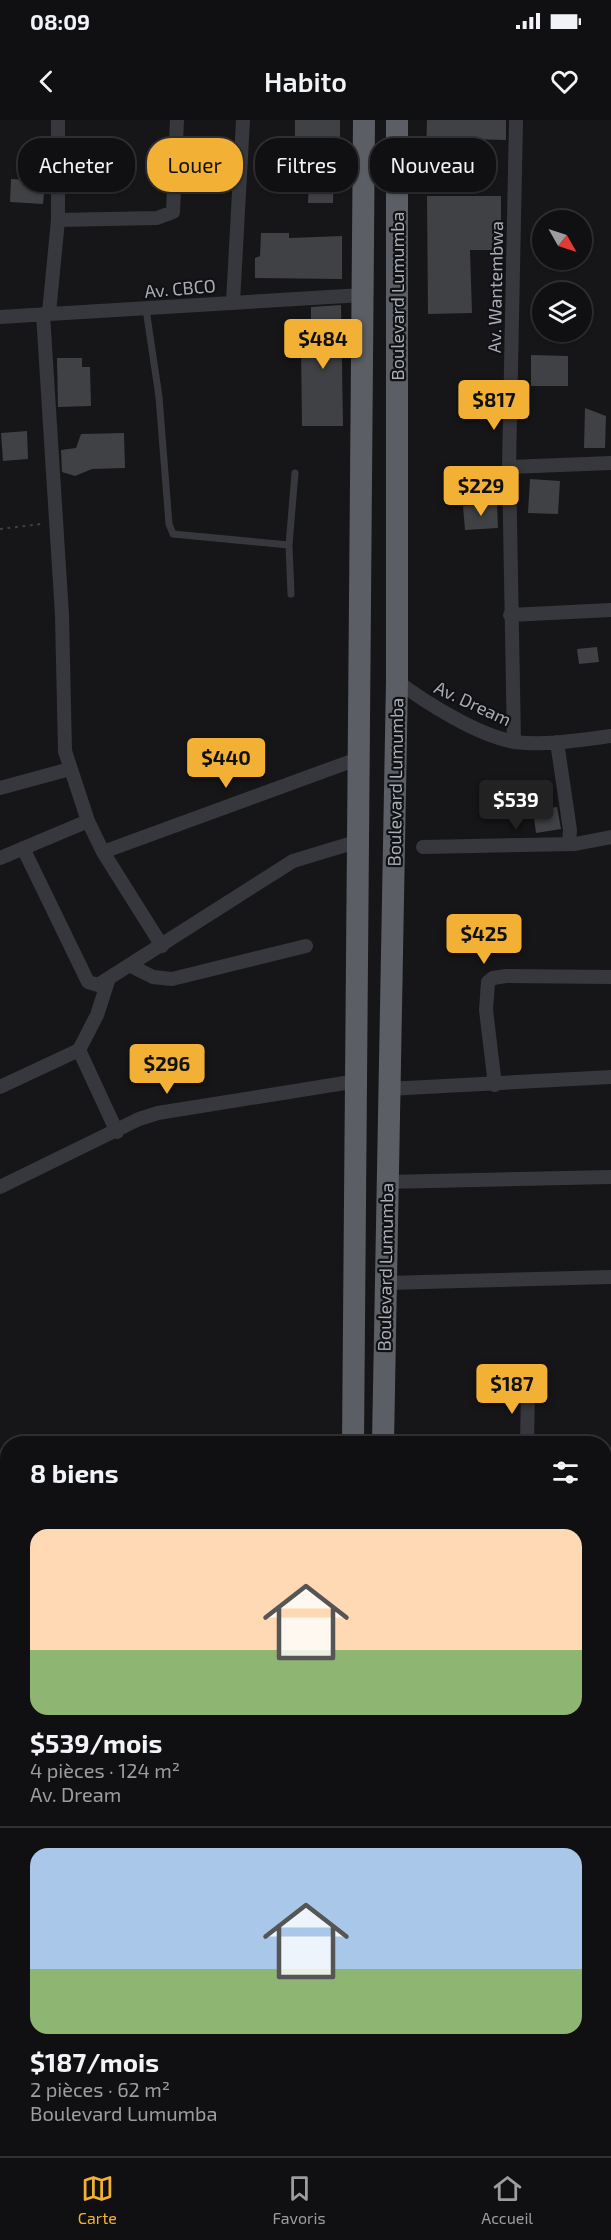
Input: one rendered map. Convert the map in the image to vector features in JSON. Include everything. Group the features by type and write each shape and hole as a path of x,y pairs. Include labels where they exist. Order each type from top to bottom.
{"highway":[{"name":"Boulevard Lumumba","path":"353,1436 364,120"},
{"name":"Boulevard Lumumba","path":"383,1436 397,681 397,120"}],"street":[{"path":"58,120 58,220 46,314 56,523 63,615 63,739 70,769 88,821 103,852 162,946"},
{"path":"58,220 157,218 173,212 177,120"},
{"path":"233,302 243,120"},
{"name":"Av. Wantembwa","path":"514,742 509,467 516,120"},
{"name":"Av. CBCO","path":"0,317 363,295"},
{"path":"509,467 611,463"},
{"path":"510,615 611,610"},
{"name":"Av. Dream","path":"397,681 438,709 514,742 557,742 611,736"},
{"path":"557,742 570,830 569,844"},
{"path":"103,852 360,758"},
{"path":"0,788 70,769"},
{"path":"0,858 88,821"},
{"path":"423,846 569,844 611,837"},
{"path":"23,849 88,981 98,985 132,966 293,861 359,840"},
{"path":"132,966 153,977 172,978 306,946"},
{"path":"495,1085 486,1010 488,982 493,978 506,976 611,976"},
{"path":"0,1087 79,1050 97,1014 108,981"},
{"path":"79,1050 117,1132"},
{"path":"388,1089 611,1077"},
{"path":"0,1187 117,1132 139,1119 178,1109 357,1081"},
{"path":"386,1182 611,1177"},
{"path":"386,1283 611,1277"},
{"path":"527,1436 528,1388"}],"lane":[{"path":"146,309 159,397 169,524 173,534 289,545"},
{"path":"291,594 289,545 295,473"}],"path":[{"path":"0,529 56,523"}],"building":[{"path":"295,120 340,120 340,138 295,138"},
{"path":"427,120 506,120 506,140 426,138"},
{"path":"11,179 18,179 18,192 44,192 43,204 10,202"},
{"path":"308,192 333,192 333,203 308,203"},
{"path":"427,196 501,196 501,250 470,250 472,313 428,314"},
{"path":"261,233 289,233 289,238 342,236 342,279 255,278 255,258 260,256"},
{"path":"341,305 343,426 302,426 301,348 311,348 311,307"},
{"path":"531,355 568,356 568,386 531,386"},
{"path":"57,358 82,358 82,367 90,367 91,406 58,407"},
{"path":"585,408 606,416 605,448 584,448"},
{"path":"27,431 28,459 3,461 1,433"},
{"path":"124,433 125,468 92,469 75,476 62,472 61,450 76,448 81,434"},
{"path":"530,479 560,481 558,514 528,513"},
{"path":"497,504 498,528 465,530 463,506"},
{"path":"597,647 599,662 579,664 577,649"},
{"path":"557,807 561,829 536,833 533,810"},
{"path":"479,914 502,916 499,945 476,943"}]}
